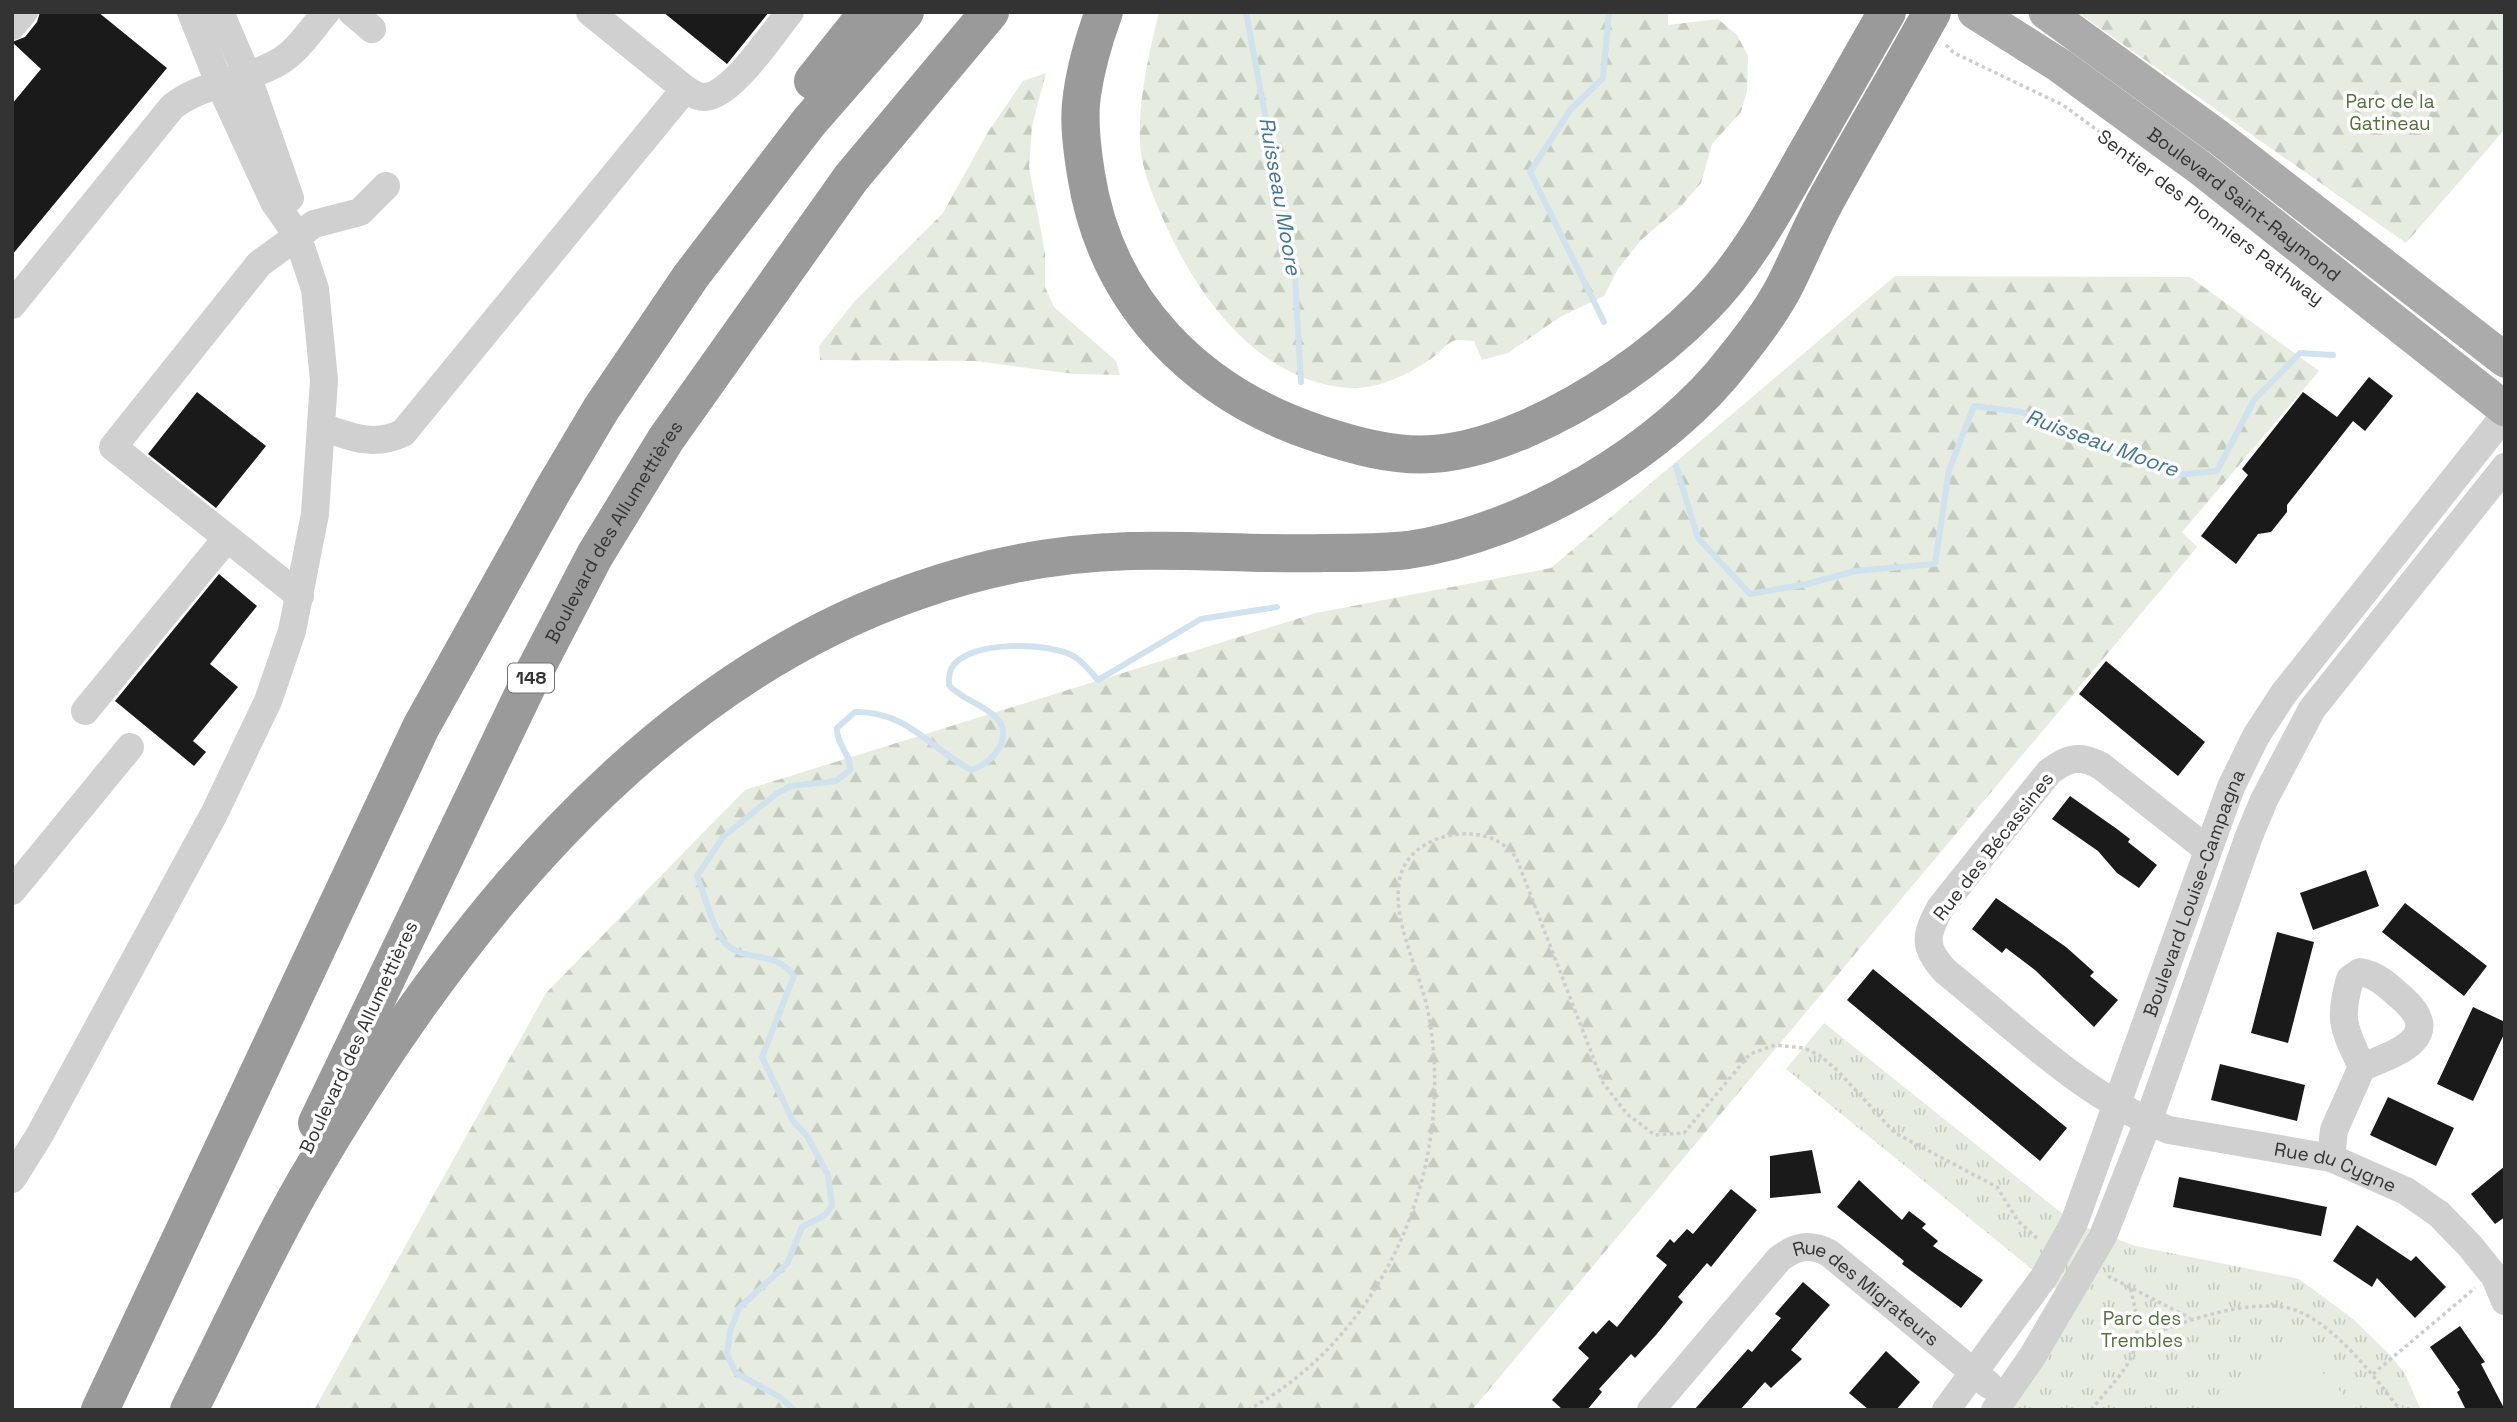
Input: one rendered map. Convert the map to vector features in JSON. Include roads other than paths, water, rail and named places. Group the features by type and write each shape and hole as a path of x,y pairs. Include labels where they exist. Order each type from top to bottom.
{"highway":[{"path":"100,1410 421,727 565,442 598,385 678,261 868,12"},
{"path":"421,727 553,490 647,340 751,195 809,122 905,12"},
{"name":"Boulevard des Allumettières","path":"182,1410 387,972 595,555 666,439 851,178 990,12"},
{"path":"1104,12 1090,53 1081,98 1082,149 1089,197 1103,241 1121,281 1180,357 1216,385 1294,426 1388,454 1415,456 1440,455 1484,445 1525,429 1568,407 1644,359 1703,308 1749,250 1770,218 1887,12"},
{"path":"189,1410 302,1187 390,1044 503,898 573,818 657,742 744,676 822,632 915,591 1004,566 1126,551 1321,554 1410,550 1511,523 1594,481 1664,431 1731,364 1781,293 1822,208 1939,28"}],"main road":[{"name":"Boulevard Saint-Raymond","path":"1975,12 2059,65 2199,167 2505,409"},
{"name":"Boulevard Saint-Raymond","path":"2046,12 2218,137 2505,360"}],"street":[{"path":"12,26 24,12"},
{"path":"191,12 220,85 274,202 297,235"},
{"path":"12,1179 225,792 268,701 300,596 315,514 324,380 315,289 297,235 291,200 247,75 219,12"},
{"path":"12,305 172,107 183,98 285,58 326,12"},
{"path":"590,12 685,89 701,97 713,96 730,85 790,12"},
{"path":"322,427 366,441 385,441 403,433 685,89"},
{"path":"300,596 113,447 259,264 314,224 360,212 386,186"},
{"name":"Boulevard Louise-Campagna","path":"1946,1410 2044,1277 2074,1223 2119,1105 2231,786 2270,713 2505,415"},
{"name":"Boulevard Louise-Campagna","path":"2000,1404 2032,1357 2103,1236 2148,1122 2254,824 2312,709 2505,467"},
{"path":"85,711 227,538"},
{"path":"12,891 130,747"},
{"name":"Rue des Bécassines","path":"2119,1105 2091,1089 1945,971 1933,957 1928,942 1931,925 1940,908 2049,772 2072,758 2087,758 2101,766 2208,850"},
{"path":"2331,1158 2334,1130 2362,1067"},
{"name":"Rue du Cygne","path":"2119,1105 2148,1122 2169,1130 2331,1158 2406,1191 2439,1214 2502,1282"},
{"name":"Rue des Migrateurs","path":"1651,1410 1779,1259 1791,1250 1805,1245 1829,1253 1975,1373 2000,1404"}],"waterway":[{"name":"Ruisseau Moore","path":"1246,12 1295,277 1301,382"},
{"name":"Ruisseau Moore","path":"1604,322 1530,172 1570,110 1603,78 1609,12"},
{"name":"Ruisseau Moore","path":"1676,466 1698,538 1750,594 1807,584 1855,571 1935,564 1949,470 1974,406 2021,412 2059,425 2176,475 2217,471 2254,400 2300,353 2333,355"},
{"name":"Ruisseau Moore","path":"794,1410 780,1397 736,1373 727,1354 730,1331 739,1308 787,1264 802,1227 825,1215 832,1206 828,1175 807,1136 793,1121 762,1057 794,976 786,967 776,962 729,947 715,925 697,876 723,837 776,794 791,786 836,781 850,770 837,728 855,712 873,713 904,724 971,770 988,761 1000,746 1003,734 1001,724 995,716 949,685 951,669 960,659 973,652 1010,646 1048,648 1075,657 1098,680 1201,619 1277,607"}],"park label":[{"name":"Parc de la Gatineau","path":"2390,112"},
{"name":"Parc des Trembles","path":"2142,1329"}]}
